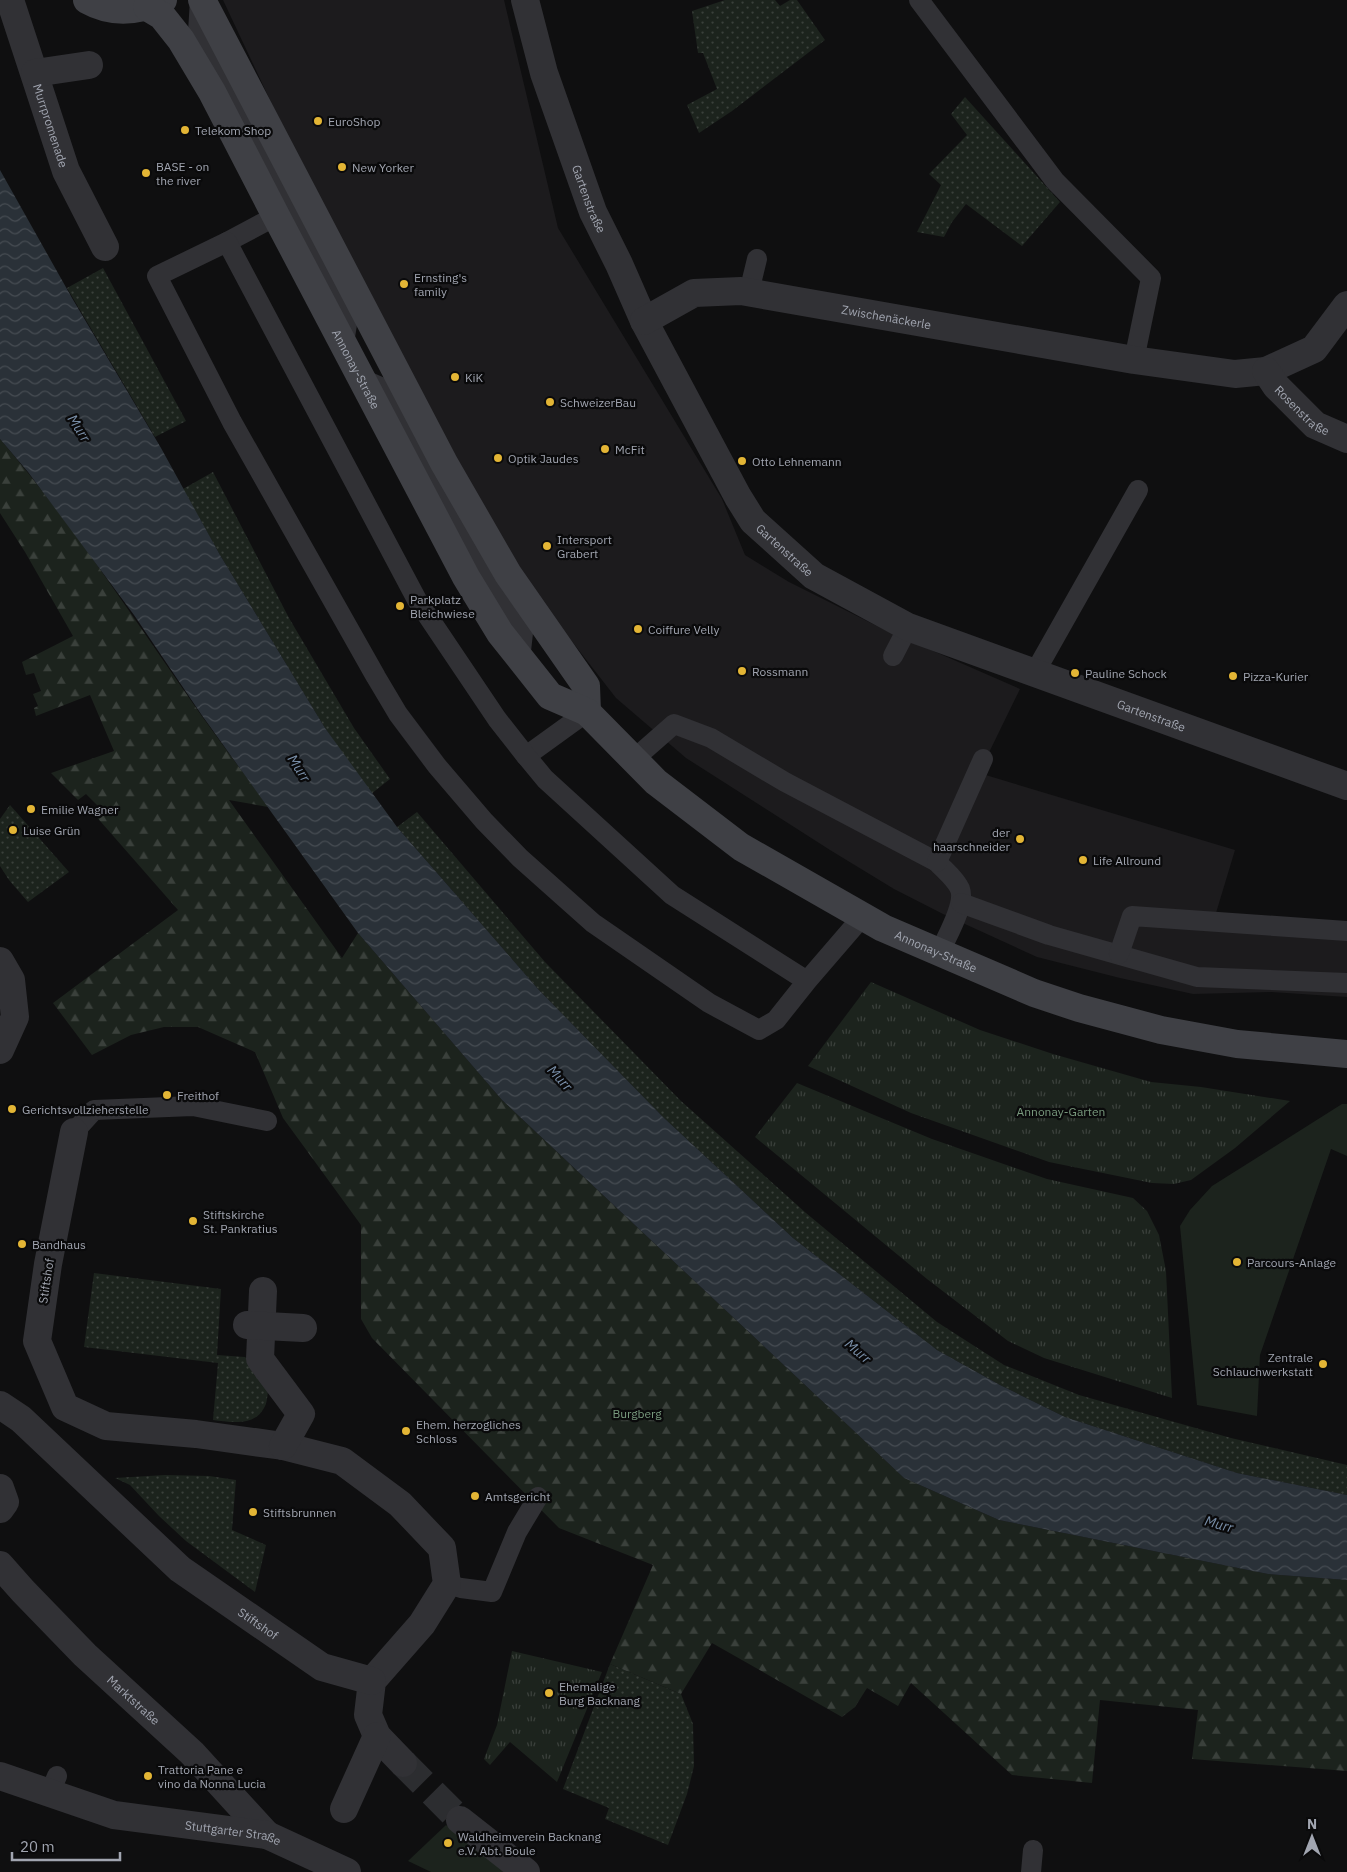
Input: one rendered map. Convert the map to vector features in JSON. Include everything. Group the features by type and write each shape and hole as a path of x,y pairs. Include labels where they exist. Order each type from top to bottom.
{"street":[{"name":"Murrpromenade","path":"10,0 66,171 105,247"},
{"path":"87,0 98,6 122,11 157,8"},
{"name":"Annonay-Straße","path":"201,0 354,329 380,377 508,574 586,686 587,712"},
{"name":"Gartenstraße","path":"525,0 544,73 593,212 619,264 644,321 752,521 814,576 908,627 1347,786"},
{"name":"Annonay-Straße","path":"157,8 181,40 212,92 276,216 354,329"},
{"path":"35,73 89,65"},
{"name":"Zwischenäckerle","path":"644,321 694,293 741,291 1134,360 1235,374 1266,371 1314,349 1347,305"},
{"name":"Rosenstraße","path":"1266,371 1276,386 1315,425 1347,439"},
{"name":"Annonay-Straße","path":"380,377 466,577 500,633 520,660 550,696 587,712 656,782 741,847 883,928 1034,993 1079,1008 1161,1030 1237,1044 1347,1054"},
{"path":"0,961 11,980 15,1017 0,1050"},
{"name":"Stiftshof","path":"74,1132 50,1255 37,1341 65,1407 106,1426 196,1441 283,1446 342,1461 398,1507 442,1548 447,1584"},
{"path":"263,1291 254,1325 260,1358 301,1414 283,1446"},
{"path":"254,1325 302,1328"},
{"name":"Stiftshof","path":"0,1405 10,1410 29,1436 76,1483 146,1547 180,1570 226,1607 294,1655 322,1667 372,1681"},
{"path":"0,1488 5,1502 0,1509"},
{"name":"Marktstraße","path":"0,1565 82,1658 192,1753 267,1835"},
{"path":"403,1763 376,1736 368,1715 372,1681 422,1624 447,1584"},
{"path":"344,1809 376,1736"},
{"name":"Stuttgarter Straße","path":"0,1776 54,1785 114,1815 267,1835 347,1872"},
{"path":"460,1820 526,1872"}],"lane":[{"path":"198,32 201,0"},
{"path":"919,0 1055,181 1151,278 1134,360"},
{"path":"157,8 198,32 354,329"},
{"path":"276,216 157,276 232,422 362,652 398,714 431,758 484,821 520,858 593,923 726,1014 759,1030 776,1020 863,916"},
{"path":"226,242 417,600 497,719 526,756 545,779 672,895 807,981"},
{"path":"749,292 757,259"},
{"path":"380,377 480,568 523,633 520,660"},
{"path":"1034,674 1138,490"},
{"path":"893,656 908,627"},
{"path":"523,633 552,638"},
{"path":"526,756 587,712"},
{"path":"633,760 674,724 711,738 784,782 936,862 955,881 960,890 962,902 940,952"},
{"path":"936,862 983,759"},
{"path":"962,902 1049,935 1196,977 1347,983"},
{"path":"1119,954 1132,916 1347,931"},
{"name":"Stiftshof","path":"74,1132 94,1110 193,1106 267,1121"},
{"path":"447,1584 492,1592 517,1532 538,1497"},
{"path":"1030,1872 1033,1850"}],"shaded area":[{"name":"SchweizerBau","path":"223,0 504,0 558,228 722,499 745,555 789,582 883,629 1020,689 979,773 1235,850 1216,913 1347,923 1347,997 1271,992 1193,994 1037,957 943,914 894,889 830,850 686,758 616,698 521,576 467,484 302,168"}],"green space":[{"path":"725,0 775,0 780,6 790,0 797,0 825,40 732,111 699,133 687,105 717,89 703,53 698,53 692,11"},
{"path":"965,97 1060,202 1022,246 966,204 952,222 944,237 917,232 941,185 929,174 967,135 951,114"},
{"path":"103,268 186,421 155,437 67,288"},
{"name":"Burgberg","path":"0,439 79,540 201,715 268,807 229,800 342,958 358,933 502,1100 904,1478 999,1520 1268,1574 1347,1580 1347,1771 1192,1759 1198,1710 1100,1700 1092,1783 1012,1775 911,1683 898,1706 867,1688 855,1707 842,1717 712,1643 681,1694 610,1664 653,1565 559,1528 372,1338 361,1319 361,1225 283,1118 255,1052 198,1027 164,1027 131,1035 92,1055 53,1003 178,910 94,814 100,808 86,794 78,800 51,773 114,751 90,695 36,716 34,708 38,706 33,694 41,691 34,673 26,675 22,662 73,636 25,552 0,513"},
{"path":"213,472 289,618 354,728 390,779 371,794 325,728 220,555 183,489"},
{"path":"10,805 69,872 28,902 0,866 0,819"},
{"path":"417,812 545,962 681,1101 806,1213 937,1322 1004,1365 1079,1395 1231,1438 1347,1465 1347,1495 1237,1473 1065,1417 1000,1385 937,1350 793,1238 663,1117 538,989 397,827"},
{"name":"Annonay-Garten","path":"871,982 980,1030 1053,1054 1151,1082 1201,1087 1290,1101 1235,1148 1191,1180 1174,1184 1152,1183 1049,1162 911,1113 808,1066"},
{"path":"797,1083 932,1139 1047,1179 1133,1198 1147,1211 1159,1235 1166,1271 1172,1398 1044,1358 1008,1341 927,1279 755,1137"},
{"name":"Parcours-Anlage","path":"1342,1104 1347,1104 1347,1156 1331,1149 1260,1355 1257,1416 1197,1405 1180,1226 1190,1210 1212,1186"},
{"path":"94,1273 221,1289 217,1355 245,1357 253,1363 268,1392 266,1405 260,1414 248,1421 241,1422 213,1420 218,1363 84,1347"},
{"path":"165,1475 209,1476 236,1480 232,1530 266,1545 255,1592 186,1541 130,1485 115,1478"},
{"path":"512,1651 602,1672 557,1782 510,1742 490,1765 484,1759 497,1725"},
{"path":"610,1664 681,1694 693,1724 694,1766 687,1794 668,1845 605,1819 609,1808 563,1789"},
{"name":"Waldheimverein Backnang e.V. Abt. Boule","path":"446,1825 505,1872 431,1872 408,1861"}],"water":[{"name":"Murr","path":"0,170 72,298 161,448 220,555 325,728 397,827 538,989 663,1117 793,1238 937,1350 1000,1385 1065,1417 1237,1473 1347,1495 1347,1580 1268,1574 999,1520 904,1478 502,1100 358,933 201,714 134,615 28,472 0,439"}],"tunnel":[{"path":"403,1763 460,1820"}],"place":[{"name":"EuroShop","path":"318,121"},
{"name":"Telekom Shop","path":"185,130"},
{"name":"New Yorker","path":"342,167"},
{"name":"BASE - on the river","path":"146,173"},
{"name":"Ernsting's family","path":"404,284"},
{"name":"KiK","path":"455,377"},
{"name":"SchweizerBau","path":"550,402"},
{"name":"McFit","path":"605,449"},
{"name":"Optik Jaudes","path":"498,458"},
{"name":"Otto Lehnemann","path":"742,461"},
{"name":"Intersport Grabert","path":"547,546"},
{"name":"Parkplatz Bleichwiese","path":"400,606"},
{"name":"Coiffure Velly","path":"638,629"},
{"name":"Rossmann","path":"742,671"},
{"name":"Pauline Schock","path":"1075,673"},
{"name":"Pizza-Kurier","path":"1233,676"},
{"name":"Emilie Wagner","path":"31,809"},
{"name":"Luise Grün","path":"13,830"},
{"name":"der haarschneider","path":"1020,839"},
{"name":"Life Allround","path":"1083,860"},
{"name":"Freithof","path":"167,1095"},
{"name":"Gerichtsvollzieherstelle","path":"12,1109"},
{"name":"Stiftskirche St. Pankratius","path":"193,1221"},
{"name":"Bandhaus","path":"22,1244"},
{"name":"Parcours-Anlage","path":"1237,1262"},
{"name":"Zentrale Schlauchwerkstatt","path":"1323,1364"},
{"name":"Ehem. herzogliches Schloss","path":"406,1431"},
{"name":"Amtsgericht","path":"475,1496"},
{"name":"Stiftsbrunnen","path":"253,1512"},
{"name":"Ehemalige Burg Backnang","path":"549,1693"},
{"name":"Trattoria Pane e vino da Nonna Lucia","path":"148,1776"},
{"name":"Waldheimverein Backnang e.V. Abt. Boule","path":"448,1843"}]}
